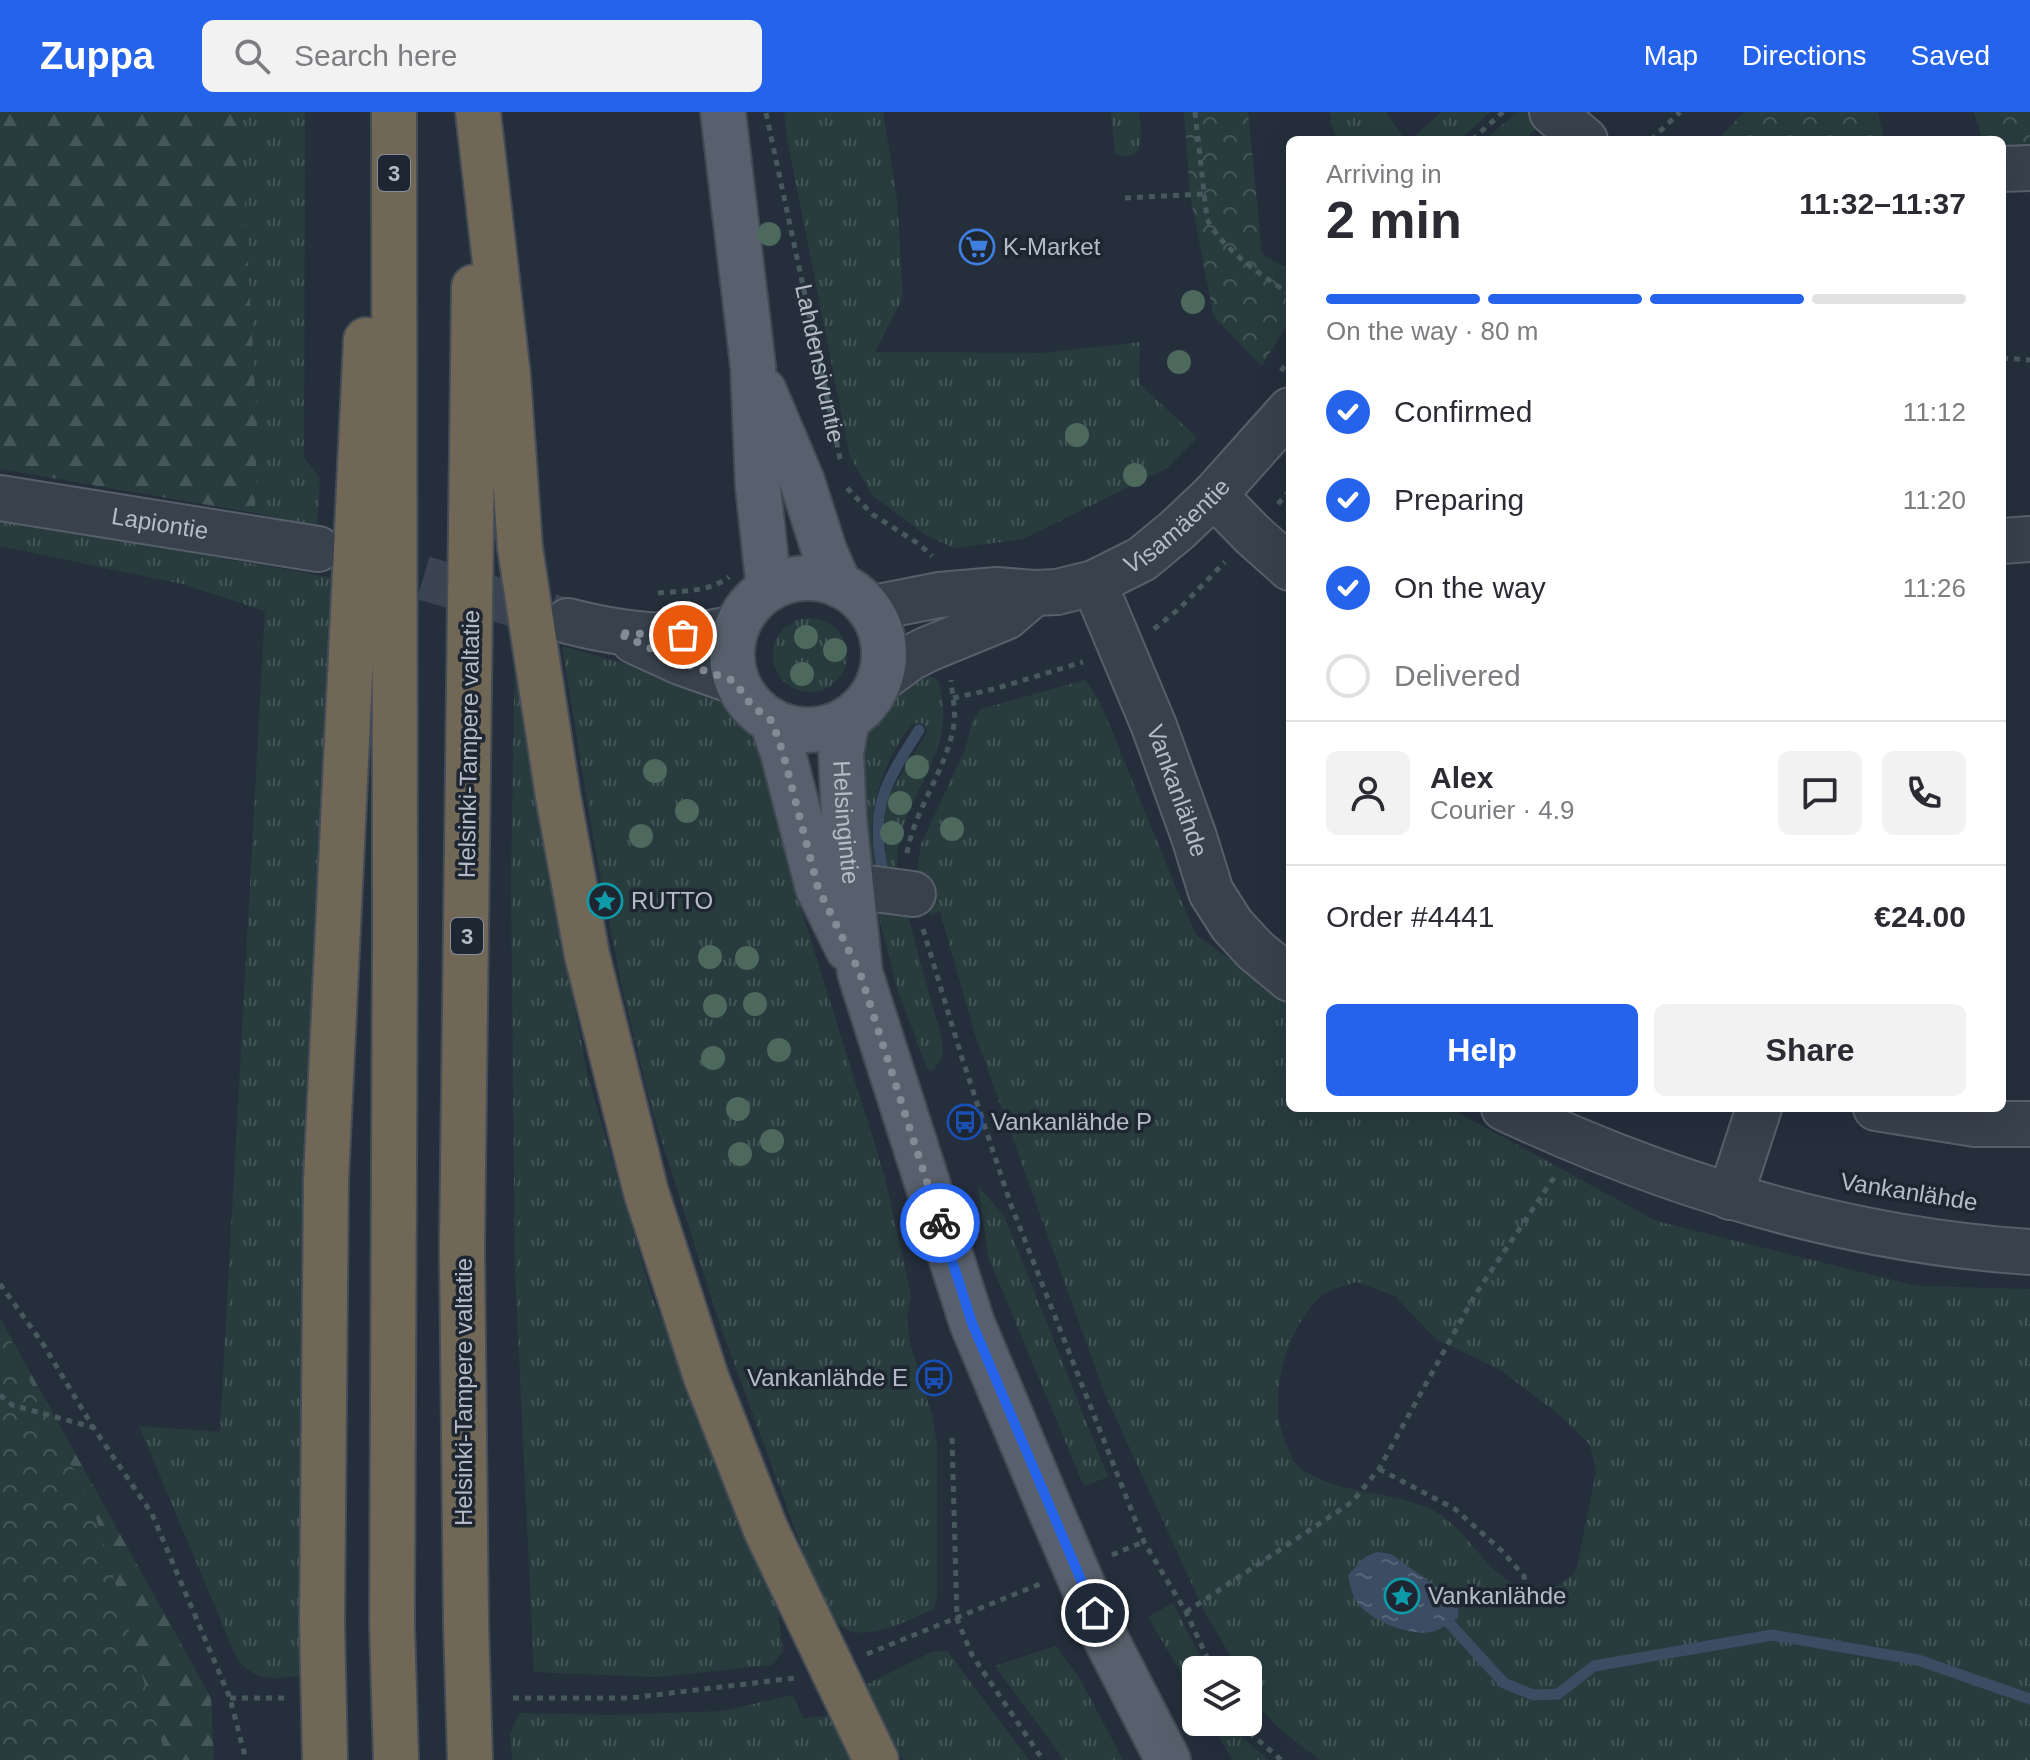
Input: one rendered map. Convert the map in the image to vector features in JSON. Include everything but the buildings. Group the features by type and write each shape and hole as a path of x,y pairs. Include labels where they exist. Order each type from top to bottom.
{"highway":[{"name":"3","path":"394,112 392,1625 396,1760"},
{"path":"477,112 508,376 520,548 558,796 587,955 646,1192 706,1377 766,1530 876,1760"},
{"name":"Helsinki-Tampere valtatie","path":"470,1760 462,1248 477,112"},
{"path":"325,1760 322,1623 328,1148 368,298 394,234"}],"main road":[{"name":"Lahdensivuntie","path":"723,112 753,366 758,487 751,581"},
{"name":"Lahdensivuntie","path":"753,366 798,471 826,493 853,596"},
{"path":"810,578 853,596 882,638 884,654 879,681 860,710 831,727 812,730 787,727 772,721 752,706 734,681 732,651 737,627 754,601 751,581 810,578"},
{"name":"Helsingintie","path":"847,719 841,753 844,818 860,973"},
{"name":"Helsingintie","path":"772,721 818,888 860,973 972,1323 1106,1639 1168,1760"}],"street":[{"path":"2006,169 2030,168"},
{"name":"Visamäentie","path":"853,596 878,607 938,584 1034,593 1057,592 1094,583 1142,559 1214,495 1282,395"},
{"path":"1214,495 1286,564"},
{"name":"Lapiontie","path":"0,498 318,549"},
{"path":"2006,541 2030,539"},
{"name":"Vankanlähde","path":"1094,583 1154,726 1211,892 1232,925 1255,950 1286,976"},
{"path":"879,681 910,658 1006,617 1034,593"},
{"path":"568,621 618,633 680,662 734,681"},
{"path":"618,633 714,633 737,627"},
{"path":"852,886 913,894"},
{"name":"Vankanlähde","path":"1513,1112 1629,1163 1730,1197 1914,1241 2030,1252"},
{"path":"1730,1197 1758,1112"},
{"path":"1926,1112 2030,1124"}],"path":[{"name":"Lahdensivuntie","path":"766,112 842,471"},
{"path":"1195,112 1207,219 1215,235 1228,249 1286,291"},
{"path":"1476,136 1503,112"},
{"path":"1655,136 1680,112"},
{"path":"1125,198 1203,194"},
{"path":"2006,358 2030,360"},
{"path":"826,493 872,514 931,553 938,584"},
{"path":"649,593 751,581"},
{"path":"947,641 954,725 907,850 913,894 962,1058 1011,1205 1144,1542 1186,1612 1206,1656"},
{"path":"1186,1612 1352,1502 1379,1469 1475,1295 1577,1142"},
{"path":"0,1284 43,1344 93,1427 152,1514 230,1698 246,1760"},
{"path":"0,1395 12,1405 93,1427"},
{"path":"952,1438 957,1619 972,1655 1043,1760"},
{"path":"1379,1469 1455,1509 1502,1551 1524,1576 1527,1602"},
{"path":"855,1659 957,1619"},
{"path":"513,1698 630,1698 809,1676"},
{"path":"230,1698 287,1698"},
{"path":"1254,1736 1281,1760"}],"green space":[{"path":"0,112 240,112 257,427 255,513 0,469"},
{"path":"240,112 305,112 304,458 320,478 317,527 255,513 257,427"},
{"path":"784,112 883,112 897,199 903,297 875,352 1041,353 1140,342 1139,383 1197,438 1167,468 1023,539 954,548 926,535 873,496 850,457"},
{"path":"1111,112 1139,112 1140,144 1133,154 1115,154"},
{"path":"1184,112 1248,112 1262,254 1286,270 1286,327 1262,366 1214,317 1190,195"},
{"path":"1330,112 1386,112 1402,136 1336,136"},
{"path":"1442,112 1490,112 1463,136 1415,136"},
{"path":"1517,112 1536,112 1546,120 1528,136 1490,136"},
{"path":"1744,112 1878,112 1883,136 1721,136"},
{"path":"1974,112 2030,112 2030,156 2006,156 2006,136 1981,136"},
{"path":"0,518 333,578 303,1268 301,1676 260,1676 238,1661 139,1426 220,1432 265,611 182,584 0,546"},
{"path":"810,618 831,624 841,634 847,655 841,676 831,686 810,692 789,686 779,676 773,655 779,634 789,624"},
{"path":"562,646 701,686 731,704 759,750 802,912 884,1174 911,1295 907,1318 910,1344 932,1415 937,1445 937,1596 934,1609 884,1629 858,1632 846,1629 834,1618 817,1589 718,1319 652,1110 622,988 593,837"},
{"path":"515,652 548,868 588,1077 652,1296 776,1597 783,1652 771,1665 657,1677 534,1672 515,1271 511,880"},
{"path":"929,676 937,679 943,705 942,729 937,751 908,813 897,867 942,1039 943,1055 934,1070 928,1070 898,991 875,902 863,832 863,744 881,713","holes":["914,723 924,724 928,731 887,798 887,871 878,871 872,827 880,785 891,757 906,733"]},
{"path":"1085,680 1100,702 1195,934 1286,999 1286,1112 1457,1112 1656,1221 1917,1286 2030,1289 2030,1760 1320,1760 1273,1722 1262,1709 1262,1656 1231,1656 1205,1613 1105,1394 975,1034 940,912 931,915 917,873 921,844 965,750 972,721 981,709","holes":["1357,1282 1395,1296 1436,1339 1502,1371 1562,1417 1590,1445 1596,1472 1576,1571 1552,1588 1530,1589 1510,1582 1436,1512 1402,1499 1348,1488 1314,1477 1295,1463 1287,1446 1278,1409 1282,1369 1296,1330 1318,1299 1331,1290","1360,1605 1458,1618 1426,1632 1406,1630 1376,1617"]},
{"path":"978,1186 1004,1216 1108,1477 1084,1486 988,1256"},
{"path":"0,1318 211,1698 214,1760 0,1760"},
{"path":"0,1319 95,1514 167,1760 0,1760"},
{"path":"1173,1603 1200,1656 1182,1656 1182,1674 1148,1617"},
{"path":"1056,1646 1081,1681 1123,1760 1064,1760 995,1666"},
{"path":"947,1651 1029,1760 903,1760 861,1687 932,1652"},
{"path":"792,1695 804,1719 829,1715 853,1760 512,1760 510,1734 519,1713 609,1715 724,1711"},
{"path":"1218,1736 1241,1736 1269,1760 1233,1760"}],"water":[{"name":"Vankanlähde","path":"1377,1552 1391,1554 1459,1603 1458,1618 1426,1633 1394,1627 1366,1611 1355,1598 1348,1575 1365,1557"}],"waterway":[{"path":"883,873 878,830 883,797 919,730"},
{"path":"1449,1623 1504,1683 1533,1695 1558,1694 1594,1666 1772,1635 1918,1660 2030,1699"}],"tunnel":[{"path":"360,559 562,619"}],"way so far":[{"path":"683,635 618,633 680,662 734,681 752,706 772,721 818,888 860,973 940,1223"}],"place":[{"name":"K-Market","path":"977,247"},
{"name":"RUTTO","path":"605,901"},
{"name":"Vankanlähde P","path":"965,1122"},
{"name":"Vankanlähde E","path":"934,1378"},
{"name":"Vankanlähde","path":"1402,1596"}],"route":[{"path":"940,1223 972,1323 1095,1613"}]}
